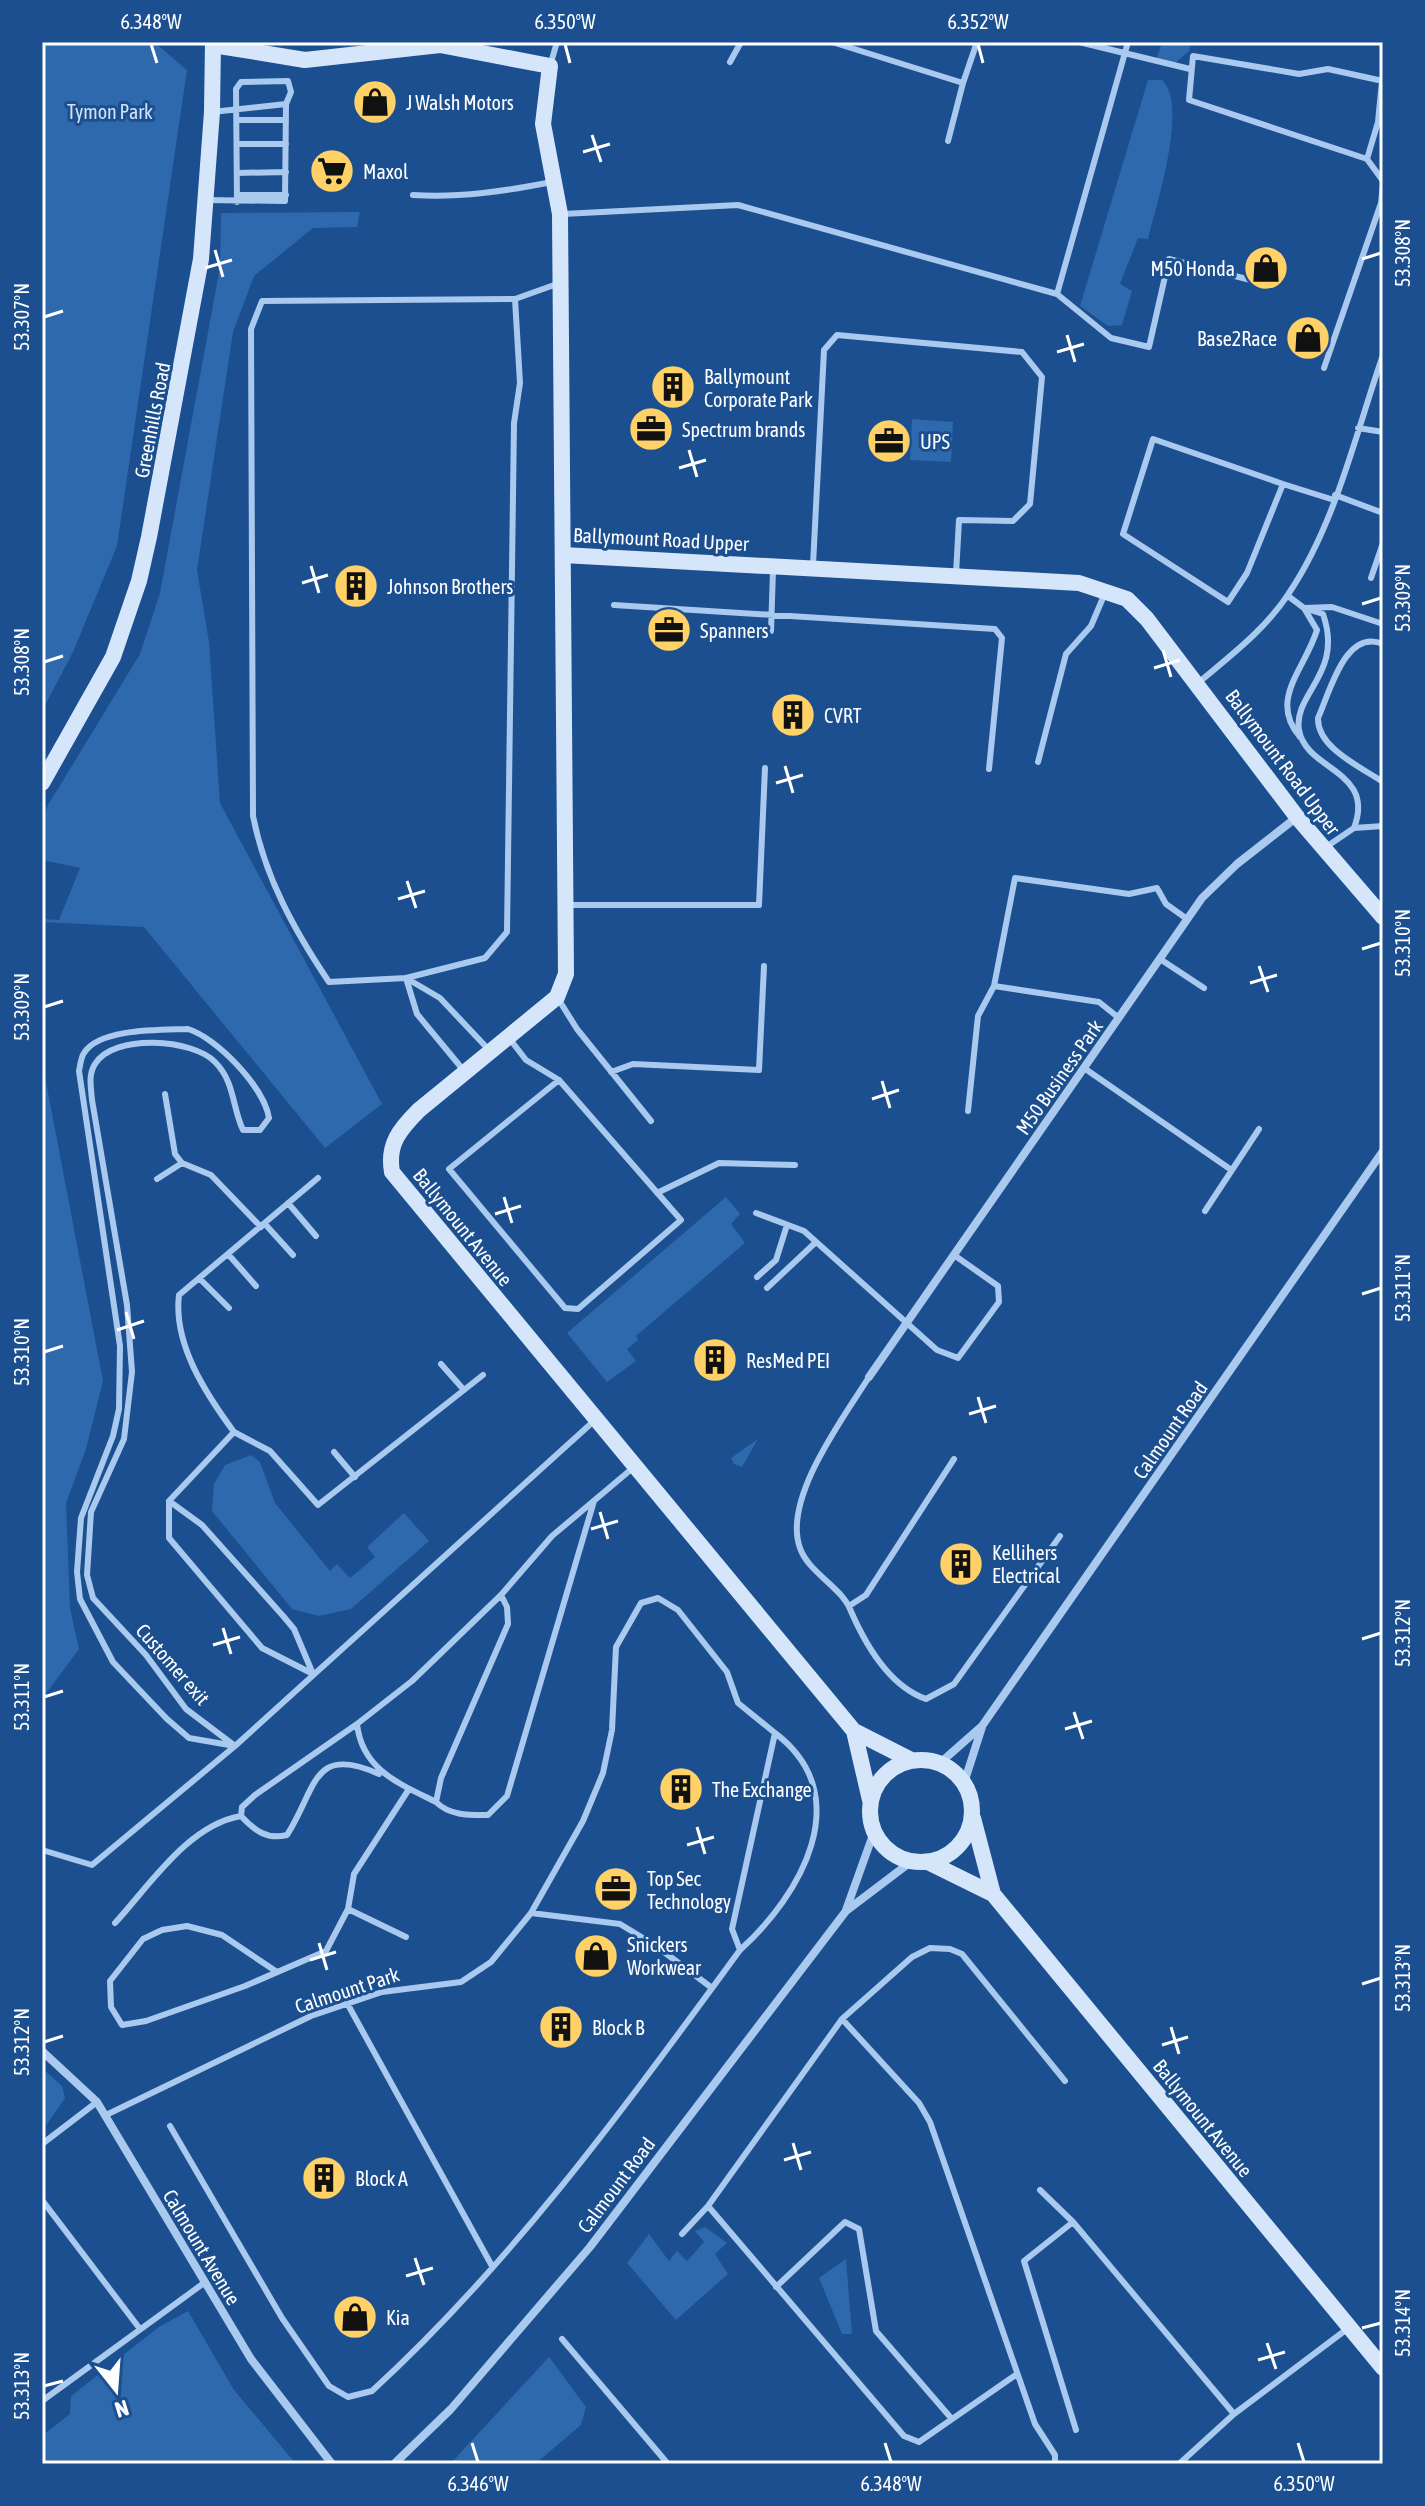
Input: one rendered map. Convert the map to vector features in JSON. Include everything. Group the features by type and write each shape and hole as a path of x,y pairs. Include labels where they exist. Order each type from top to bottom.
{"street":[{"path":"210,43 305,60 440,45 550,66"},
{"name":"Greenhills Road","path":"42,783 113,657 139,581 197,286 212,112 210,43"},
{"name":"Ballymount Road Upper","path":"550,66 543,124 560,214 563,555 1079,583 1127,599 1198,683 1297,817 1383,917"},
{"path":"557,997 566,974 563,555"},
{"name":"M50 Business Park","path":"869,1377 1202,898 1237,864 1297,817"},
{"name":"Ballymount Avenue","path":"557,997 399,1131 390,1159 392,1172 854,1731 911,1760"},
{"name":"Calmount Road","path":"940,1763 982,1726 1383,1151"},
{"name":"Calmount Road","path":"964,1783 982,1726"},
{"name":"Ballymount Avenue","path":"854,1731 870,1801"},
{"path":"911,1760 940,1763 964,1783 971,1799 972,1816 968,1832 958,1846 920,1861 890,1851 874,1832 870,1801 884,1774 911,1760"},
{"name":"Ballymount Avenue","path":"972,1816 993,1894 1383,2368"},
{"name":"Calmount Road","path":"394,2464 451,2409 590,2247 846,1911 874,1832"},
{"name":"Ballymount Avenue","path":"920,1861 993,1894"},
{"name":"Calmount Road","path":"846,1911 920,1861"},
{"name":"Calmount Avenue","path":"42,2051 97,2102 251,2359 332,2464"}],"lane":[{"path":"550,66 557,42"},
{"path":"730,62 741,42"},
{"path":"832,42 963,83"},
{"path":"948,141 977,42"},
{"path":"1079,42 1190,69"},
{"path":"1057,294 1128,42"},
{"path":"1324,368 1381,203 1383,183 1367,159 1189,100 1193,56 1299,74 1328,69 1382,81 1380,123 1367,159"},
{"path":"205,200 285,201 286,104 291,92 288,81 241,82 236,89 237,198"},
{"path":"237,116 248,106 286,104"},
{"path":"212,112 286,120"},
{"path":"237,144 286,144"},
{"path":"237,173 286,172"},
{"path":"413,195 499,191 552,182"},
{"path":"560,214 738,205 1057,294 1111,338 1149,347 1169,259 1266,284"},
{"path":"515,299 520,383 514,423 507,932 485,958 406,978 329,982 300,938 261,857 253,816 251,329 262,301 515,299 560,283"},
{"path":"813,569 824,350 837,335 1022,352 1042,377 1030,504 1013,521 959,520 956,577"},
{"path":"1198,683 1247,642 1288,596 1321,539 1383,355"},
{"path":"1358,428 1383,432"},
{"path":"1283,484 1247,573 1228,602 1123,534 1153,439 1283,484 1383,513"},
{"path":"1371,578 1383,543"},
{"path":"771,631 774,566"},
{"path":"1038,762 1066,654 1091,626 1106,590"},
{"path":"1288,596 1304,608 1323,614 1329,632 1328,657 1302,713 1299,728 1304,742"},
{"path":"614,605 995,629 1002,638 989,769"},
{"path":"1304,608 1332,607 1383,624"},
{"path":"1304,608 1317,630 1285,701 1285,713 1289,725 1304,742 1355,790 1361,810 1354,828"},
{"path":"1383,644 1374,640 1359,643 1347,653 1318,718 1317,730 1326,742 1383,782"},
{"path":"566,905 759,905 765,768"},
{"path":"1323,849 1354,828 1383,826"},
{"path":"968,1111 978,1016 994,986 1015,878 1129,894 1157,888 1166,904 1187,919"},
{"path":"1160,959 1204,988"},
{"path":"611,1072 633,1064 759,1070 764,966"},
{"path":"406,978 440,998 491,1051"},
{"path":"406,978 417,1014 465,1072"},
{"path":"994,986 1099,1002 1119,1018"},
{"path":"557,997 651,1121"},
{"name":"Customer exit","path":"188,1029 216,1042 263,1101 269,1118 260,1130 243,1130 231,1083 216,1062 196,1048 168,1042 130,1046 102,1056 95,1065 90,1080 92,1100 127,1305 132,1372 124,1439 91,1512 86,1557 93,1598 146,1655 186,1709 235,1746 189,1738 113,1662 85,1611 77,1572 81,1518 113,1436 120,1387 120,1346 79,1071 85,1052 98,1041 140,1030 188,1029"},
{"path":"509,1038 526,1060 559,1080 681,1220 578,1309 565,1308 449,1169 559,1080"},
{"path":"1084,1068 1230,1169"},
{"path":"165,1094 175,1154 182,1163 211,1175 293,1255"},
{"path":"1205,1211 1259,1129"},
{"path":"157,1179 182,1163"},
{"path":"657,1193 719,1163 795,1165"},
{"path":"318,1178 179,1295 177,1314 203,1391 234,1432 270,1451 318,1505 483,1375"},
{"path":"288,1203 316,1236"},
{"path":"756,1213 804,1231 937,1350 958,1358 999,1302 998,1286 954,1255"},
{"path":"757,1277 776,1260 787,1225"},
{"path":"767,1288 816,1242"},
{"path":"228,1254 256,1286"},
{"path":"199,1278 229,1308"},
{"path":"441,1364 464,1390"},
{"path":"869,1377 819,1457 796,1531 801,1551 849,1606 857,1631 905,1691 926,1699 954,1684 1060,1536"},
{"path":"42,1850 92,1865 235,1746 595,1420"},
{"path":"234,1432 169,1501 169,1538 262,1648 313,1674"},
{"path":"334,1452 355,1477"},
{"path":"849,1606 866,1595 954,1459"},
{"path":"594,1501 507,1796 488,1815 443,1809 436,1802 353,1762 333,1763 319,1773 287,1835 274,1838 254,1830 241,1816 242,1807 412,1681 501,1595 552,1536 634,1467"},
{"path":"169,1501 202,1525 294,1629 313,1674"},
{"path":"436,1802 441,1778 508,1624 507,1607 501,1595"},
{"name":"Calmount Park","path":"106,2115 261,2038 347,2003 418,1984 461,1982 491,1962 531,1913 583,1821 603,1773 612,1730 616,1647 641,1603 658,1598 678,1610 727,1672 738,1703 795,1748 814,1782 817,1820 806,1866 782,1903 740,1950 576,2172 492,2266 372,2391 348,2397 329,2386 282,2318 170,2126"},
{"path":"357,1724 359,1738 382,1775"},
{"path":"740,1950 732,1929 775,1733"},
{"path":"277,1972 222,1935 187,1926 162,1930 143,1939 110,1981 111,2007 122,2025 146,2021 277,1972 326,1951 348,1909 354,1874 409,1789"},
{"path":"115,1923 183,1848 219,1819 241,1816"},
{"path":"348,1909 406,1937"},
{"path":"531,1913 620,1924 656,1946 712,1988"},
{"path":"682,2234 708,2206 842,2019 912,1957 930,1948 950,1949 962,1954 1065,2081"},
{"path":"347,2003 492,2266"},
{"path":"842,2019 919,2103 930,2122 1035,2424 1055,2455 1055,2464"},
{"path":"42,2144 97,2102"},
{"path":"1040,2190 1073,2222 1234,2414"},
{"path":"42,2200 140,2329"},
{"path":"708,2206 904,2436 919,2442 1017,2374"},
{"path":"776,2287 845,2222 859,2229 876,2331 951,2418"},
{"path":"1073,2222 1024,2261 1076,2430"},
{"path":"42,2401 204,2283"},
{"path":"1179,2464 1234,2414 1350,2327"},
{"path":"562,2339 668,2464"}],"green space":[{"name":"Tymon Park","path":"42,42 154,42 187,70 117,546 73,652 42,711"},
{"path":"1162,42 1191,42 1189,51 1173,65 1157,58"},
{"path":"1148,80 1162,80 1169,93 1172,132 1148,239 1138,238 1120,284 1132,291 1122,325 1108,326 1080,306"},
{"path":"360,212 357,227 313,228 254,276 233,332 197,570 209,642 220,803 382,1104 325,1148 144,927 42,922 42,919 59,920 80,868 42,860 42,819 140,654 160,593 220,267 221,213"},
{"path":"912,419 953,422 951,462 910,460"},
{"path":"42,1061 103,1381 86,1449 66,1503 70,1608 79,1649 42,1699"},
{"path":"726,1197 740,1214 731,1224 745,1243 636,1336 638,1340 627,1349 636,1361 607,1382 567,1333"},
{"path":"758,1439 742,1467 734,1464 731,1458"},
{"path":"251,1455 260,1462 275,1503 330,1571 337,1564 350,1578 375,1557 367,1547 404,1513 429,1541 351,1609 319,1616 292,1609 212,1511 214,1484 225,1465"},
{"path":"42,2068 62,2086 65,2098 43,2130"},
{"path":"705,2227 727,2243 715,2254 728,2274 676,2320 627,2263 649,2234 669,2261 677,2251 687,2261 704,2242 695,2231"},
{"path":"846,2259 852,2334 842,2334 819,2278"},
{"path":"188,2311 234,2390 296,2464 42,2464 42,2436 70,2414 71,2396 159,2327"},
{"path":"549,2357 586,2407 581,2425 535,2464 450,2464"}],"place":[{"name":"J Walsh Motors","path":"375,102"},
{"name":"Maxol","path":"332,171"},
{"name":"M50 Honda","path":"1266,268"},
{"name":"Base2Race","path":"1308,338"},
{"name":"Ballymount Corporate Park","path":"673,387"},
{"name":"Spectrum brands","path":"651,429"},
{"name":"UPS","path":"889,441"},
{"name":"Johnson Brothers","path":"356,586"},
{"name":"Spanners","path":"669,630"},
{"name":"CVRT","path":"793,715"},
{"name":"ResMed PEI","path":"715,1360"},
{"name":"Kellihers Electrical","path":"961,1564"},
{"name":"The Exchange","path":"681,1789"},
{"name":"Top Sec Technology","path":"616,1889"},
{"name":"Snickers Workwear","path":"596,1956"},
{"name":"Block B","path":"561,2027"},
{"name":"Block A","path":"324,2178"},
{"name":"Kia","path":"355,2317"}]}
